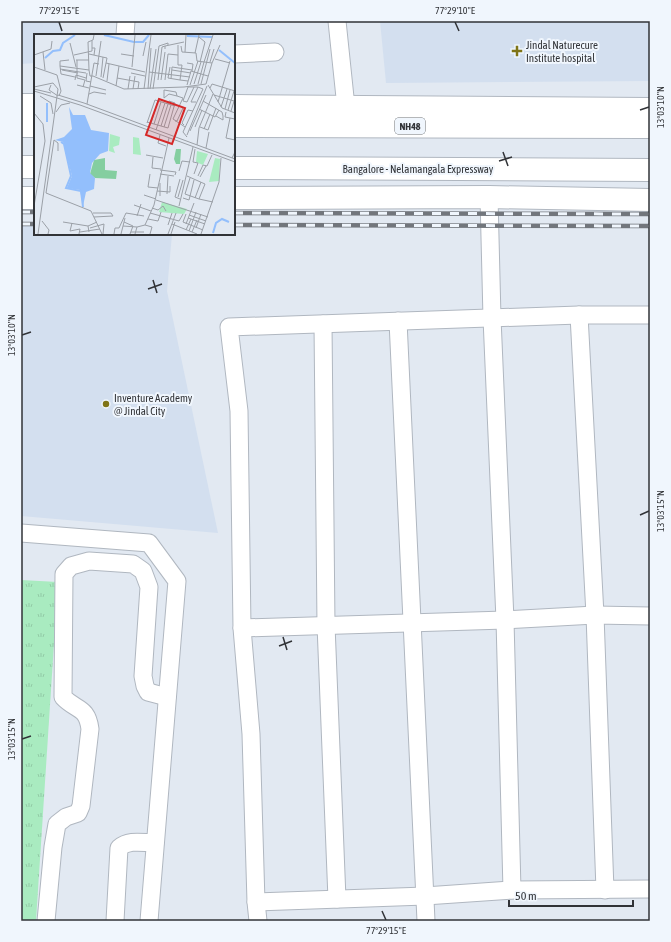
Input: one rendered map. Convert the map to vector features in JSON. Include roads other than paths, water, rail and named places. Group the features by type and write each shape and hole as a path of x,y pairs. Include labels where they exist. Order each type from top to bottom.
{"main road":[{"path":"21,104 34,104"},
{"path":"235,106 650,109"},
{"path":"21,126 34,126"},
{"name":"NH48","path":"235,126 650,127"},
{"path":"21,167 34,167"},
{"name":"Bangalore - Nelamangala Expressway","path":"235,168 650,170"},
{"path":"235,198 489,197 650,200"},
{"path":"21,198 34,198"}],"street":[{"path":"125,34 126,21"},
{"path":"337,21 346,107"},
{"path":"235,54 275,52"},
{"path":"489,197 512,890"},
{"path":"578,315 594,615 605,890"},
{"path":"258,921 256,902 251,734 242,628 239,411 229,327 578,315 650,315"},
{"path":"398,321 426,921"},
{"path":"324,324 326,625 337,899"},
{"path":"21,534 149,543 177,581 149,921"},
{"path":"46,921 53,847 57,824 66,817 78,812 81,806 90,729 89,719 80,708 70,704 63,697 64,574 71,566 89,561 133,564 143,571 149,587 143,659 144,686 148,692 167,697"},
{"path":"242,628 504,620 594,615 650,616"},
{"path":"115,921 119,848 123,844 131,842 155,843"},
{"path":"256,902 425,896 512,890 650,889"}],"railway":[{"path":"21,212 34,212"},
{"path":"235,213 650,214"},
{"path":"21,224 34,224"},
{"path":"235,225 650,226"}],"place":[{"name":"Jindal Naturecure Institute hospital","path":"517,51"},
{"name":"Inventure Academy @ Jindal City","path":"106,404"}]}
